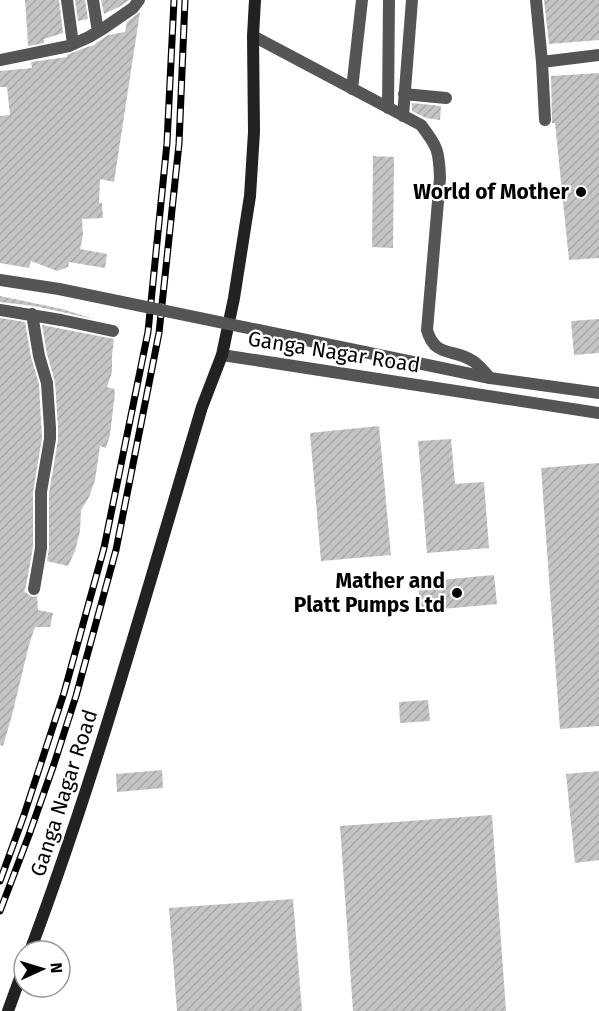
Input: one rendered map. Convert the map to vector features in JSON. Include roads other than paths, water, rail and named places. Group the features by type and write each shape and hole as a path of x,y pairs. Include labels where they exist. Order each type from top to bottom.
{"main road":[{"path":"222,355 234,298 250,196 254,132 255,0"},
{"name":"Ganga Nagar Road","path":"35,939 54,888 98,752 202,407 222,355"}],"street":[{"path":"67,0 73,44"},
{"path":"93,0 98,32"},
{"path":"0,60 73,44 98,32 133,8 139,0"},
{"path":"352,89 362,0"},
{"path":"388,108 389,0"},
{"path":"403,116 412,0"},
{"path":"536,0 542,62 544,120"},
{"name":"Ganga Nagar Road","path":"253,36 421,126 434,143 439,157 440,178 427,330 430,341 437,348 474,361 490,378"},
{"path":"542,62 599,56"},
{"path":"404,94 446,98"},
{"path":"0,280 59,289 490,378 599,393"},
{"path":"0,310 32,314 113,332"},
{"path":"32,314 39,356 48,383 50,428 41,492 41,548 34,589"},
{"name":"Ganga Nagar Road","path":"222,355 599,413"},
{"path":"490,378 492,396"}],"railway":[{"path":"0,881 64,693 104,548 148,332 167,143 174,0"},
{"path":"0,911 29,835 76,696 116,550 159,333 179,144 185,0"}],"place":[{"name":"World of Mother","path":"581,192"},
{"name":"Mather and Platt Pumps Ltd","path":"457,593"}]}
